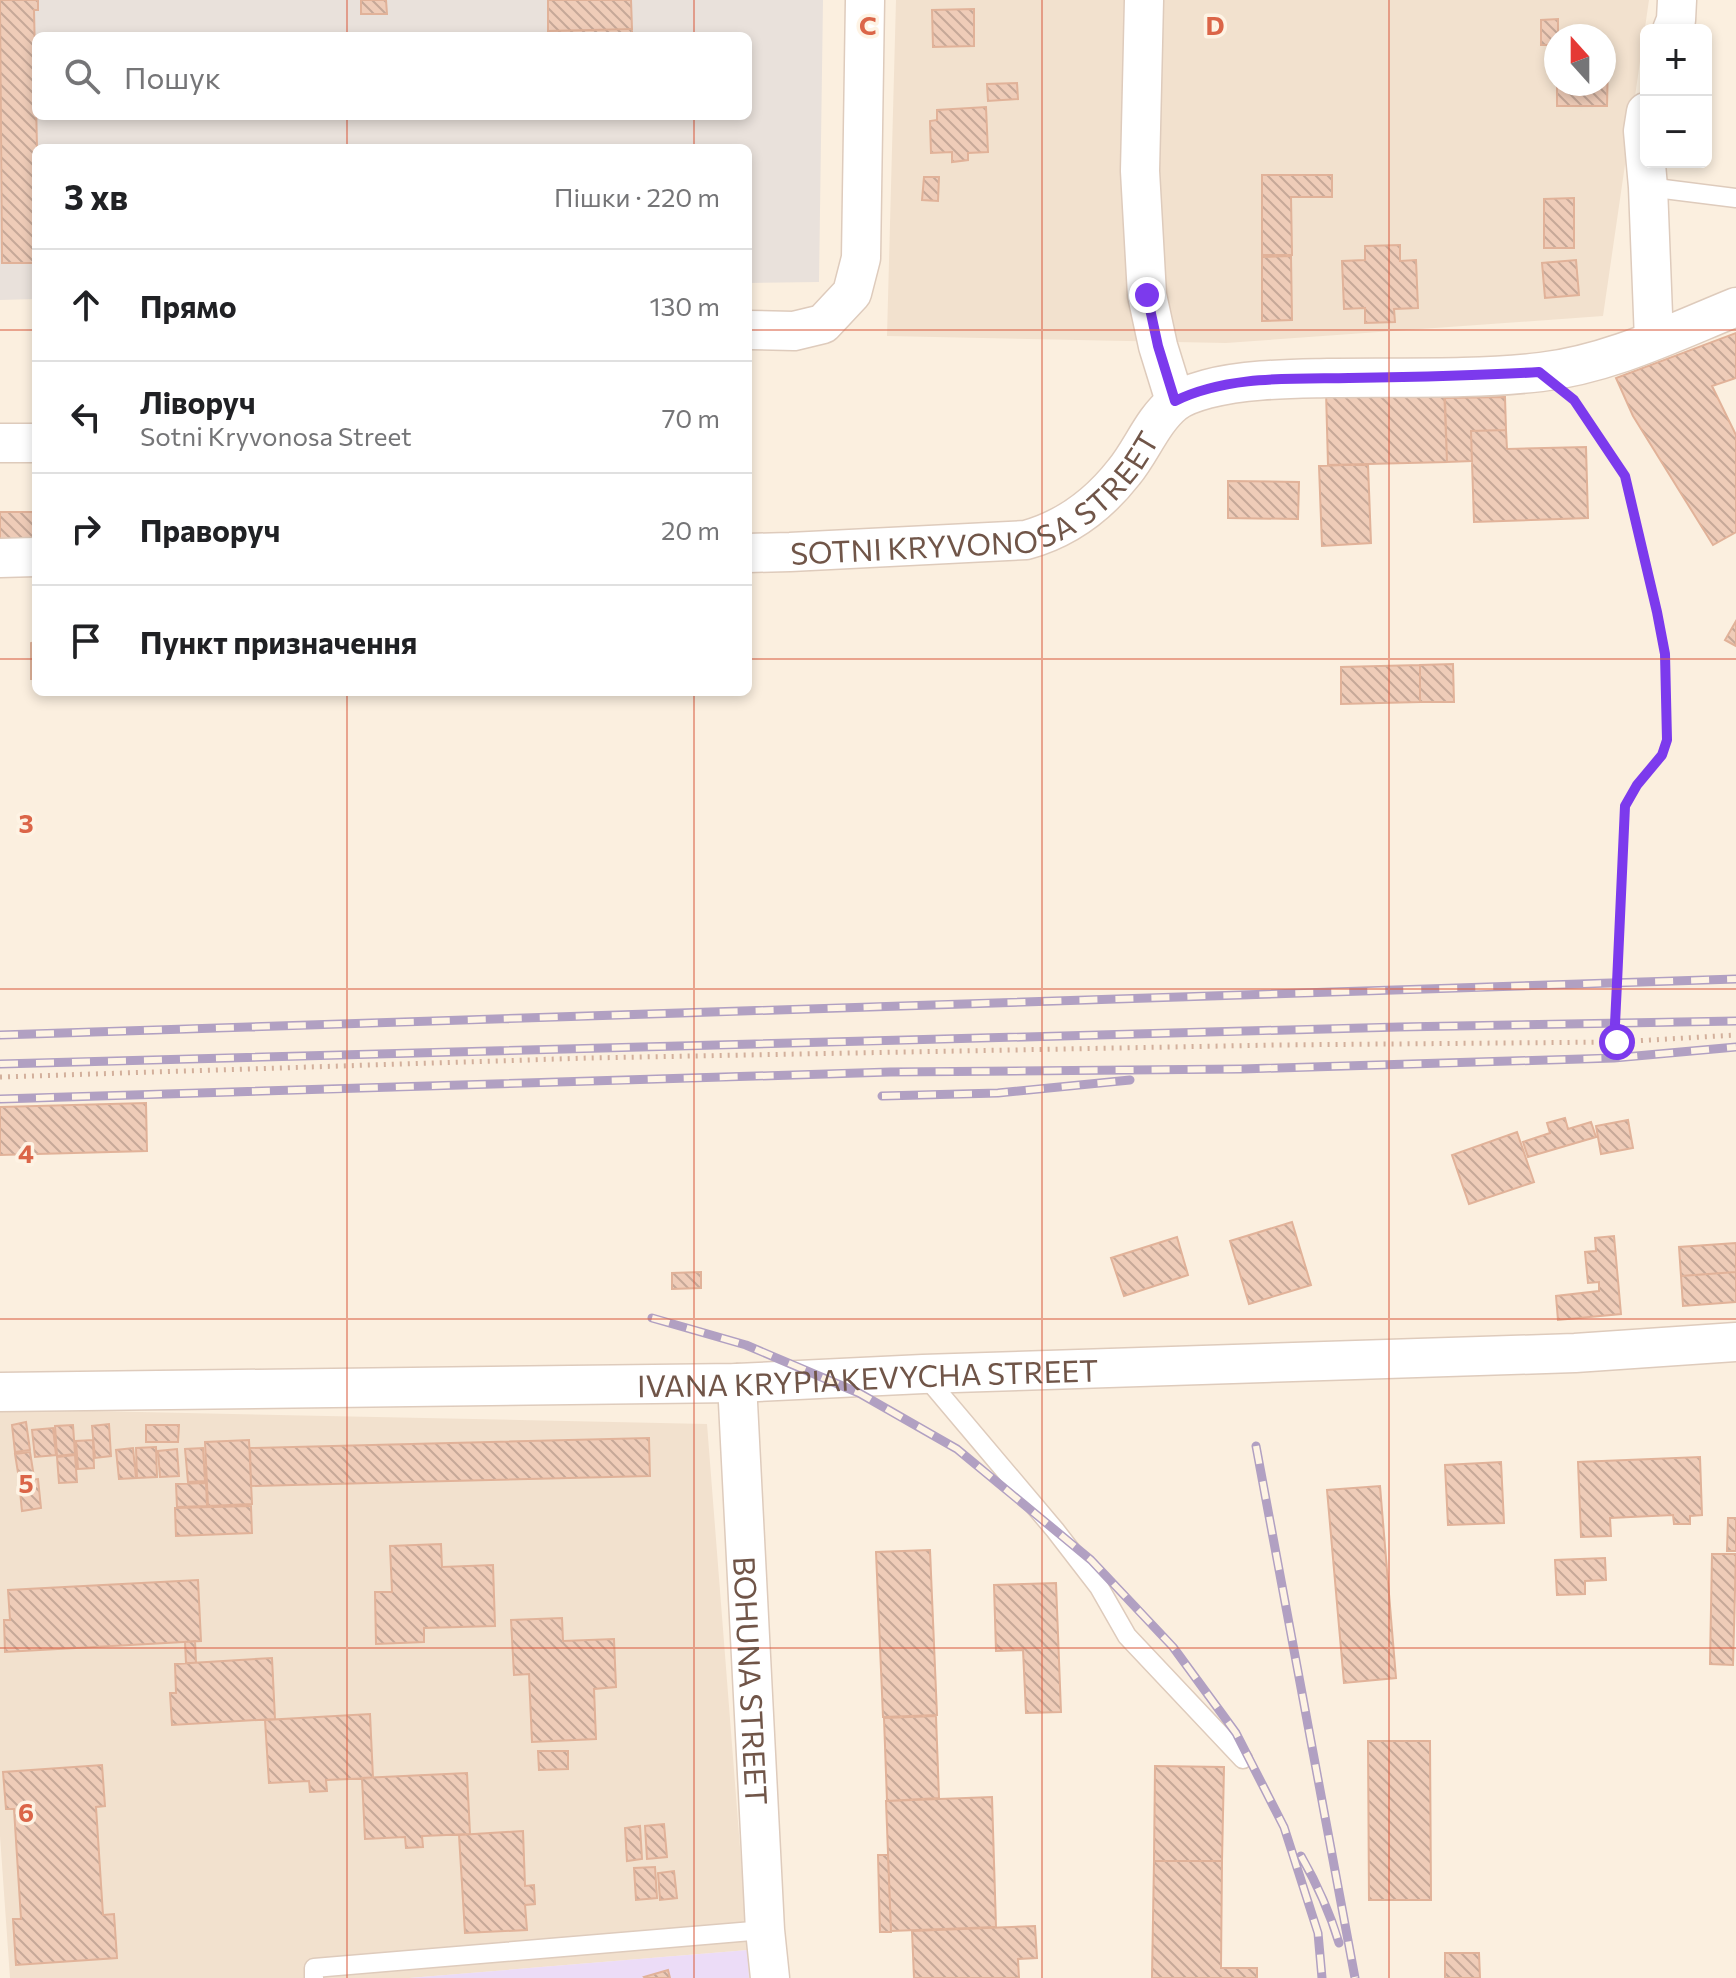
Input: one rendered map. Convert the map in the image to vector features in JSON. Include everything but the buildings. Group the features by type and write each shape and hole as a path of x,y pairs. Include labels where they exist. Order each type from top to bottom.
{"street":[{"path":"752,330 794,331 823,324 852,293 861,258 865,0"},
{"path":"1144,0 1140,171 1147,295 1175,401"},
{"path":"1674,24 1677,0"},
{"path":"1646,168 1654,340"},
{"name":"SOTNI KRYVONOSA STREET","path":"752,553 1026,540 1046,534 1083,512 1107,492 1125,471 1158,420 1175,401 1208,389 1281,379 1539,372 1592,363 1736,307"},
{"path":"0,443 32,443"},
{"path":"0,558 32,557"},
{"name":"IVANA KRYPIAKEVYCHA STREET","path":"0,1392 737,1383 1575,1353 1736,1342"},
{"name":"BOHUNA STREET","path":"737,1383 770,1978"}],"lane":[{"path":"1648,187 1736,198"},
{"path":"923,1374 1045,1517 1099,1587 1127,1636 1243,1759"},
{"path":"314,1978 314,1968 765,1930"}],"path":[{"path":"1539,372 1574,400 1625,476 1665,654 1667,740 1662,755 1637,785 1625,806 1615,1024 1617,1042"},
{"path":"0,1077 588,1058 1617,1042 1736,1035"}],"shaded area":[{"path":"0,0 823,0 819,282 752,283 752,144 32,144 32,299 0,300"},
{"path":"896,0 1649,0 1646,24 1640,24 1640,62 1603,316 1226,343 887,336"},
{"path":"0,1409 707,1424 748,1950 409,1978 10,1978 0,1836"},
{"path":"748,1950 749,1978 409,1978"}],"railway":[{"path":"0,1035 1736,979"},
{"path":"0,1064 1736,1021"},
{"path":"0,1099 890,1072 1242,1069 1614,1058 1736,1047"},
{"path":"882,1096 998,1093 1130,1080"},
{"path":"652,1318 746,1345 859,1393 957,1449 1091,1560 1173,1647 1236,1733 1284,1827 1318,1933 1322,1978"},
{"path":"1256,1446 1355,1978"},
{"path":"1301,1856 1323,1899 1339,1943"}],"route":[{"path":"1147,295 1175,401 1227,385 1281,379 1539,372 1574,400 1625,476 1665,654 1668,724 1662,755 1637,785 1625,806 1615,1024 1617,1042"}]}
